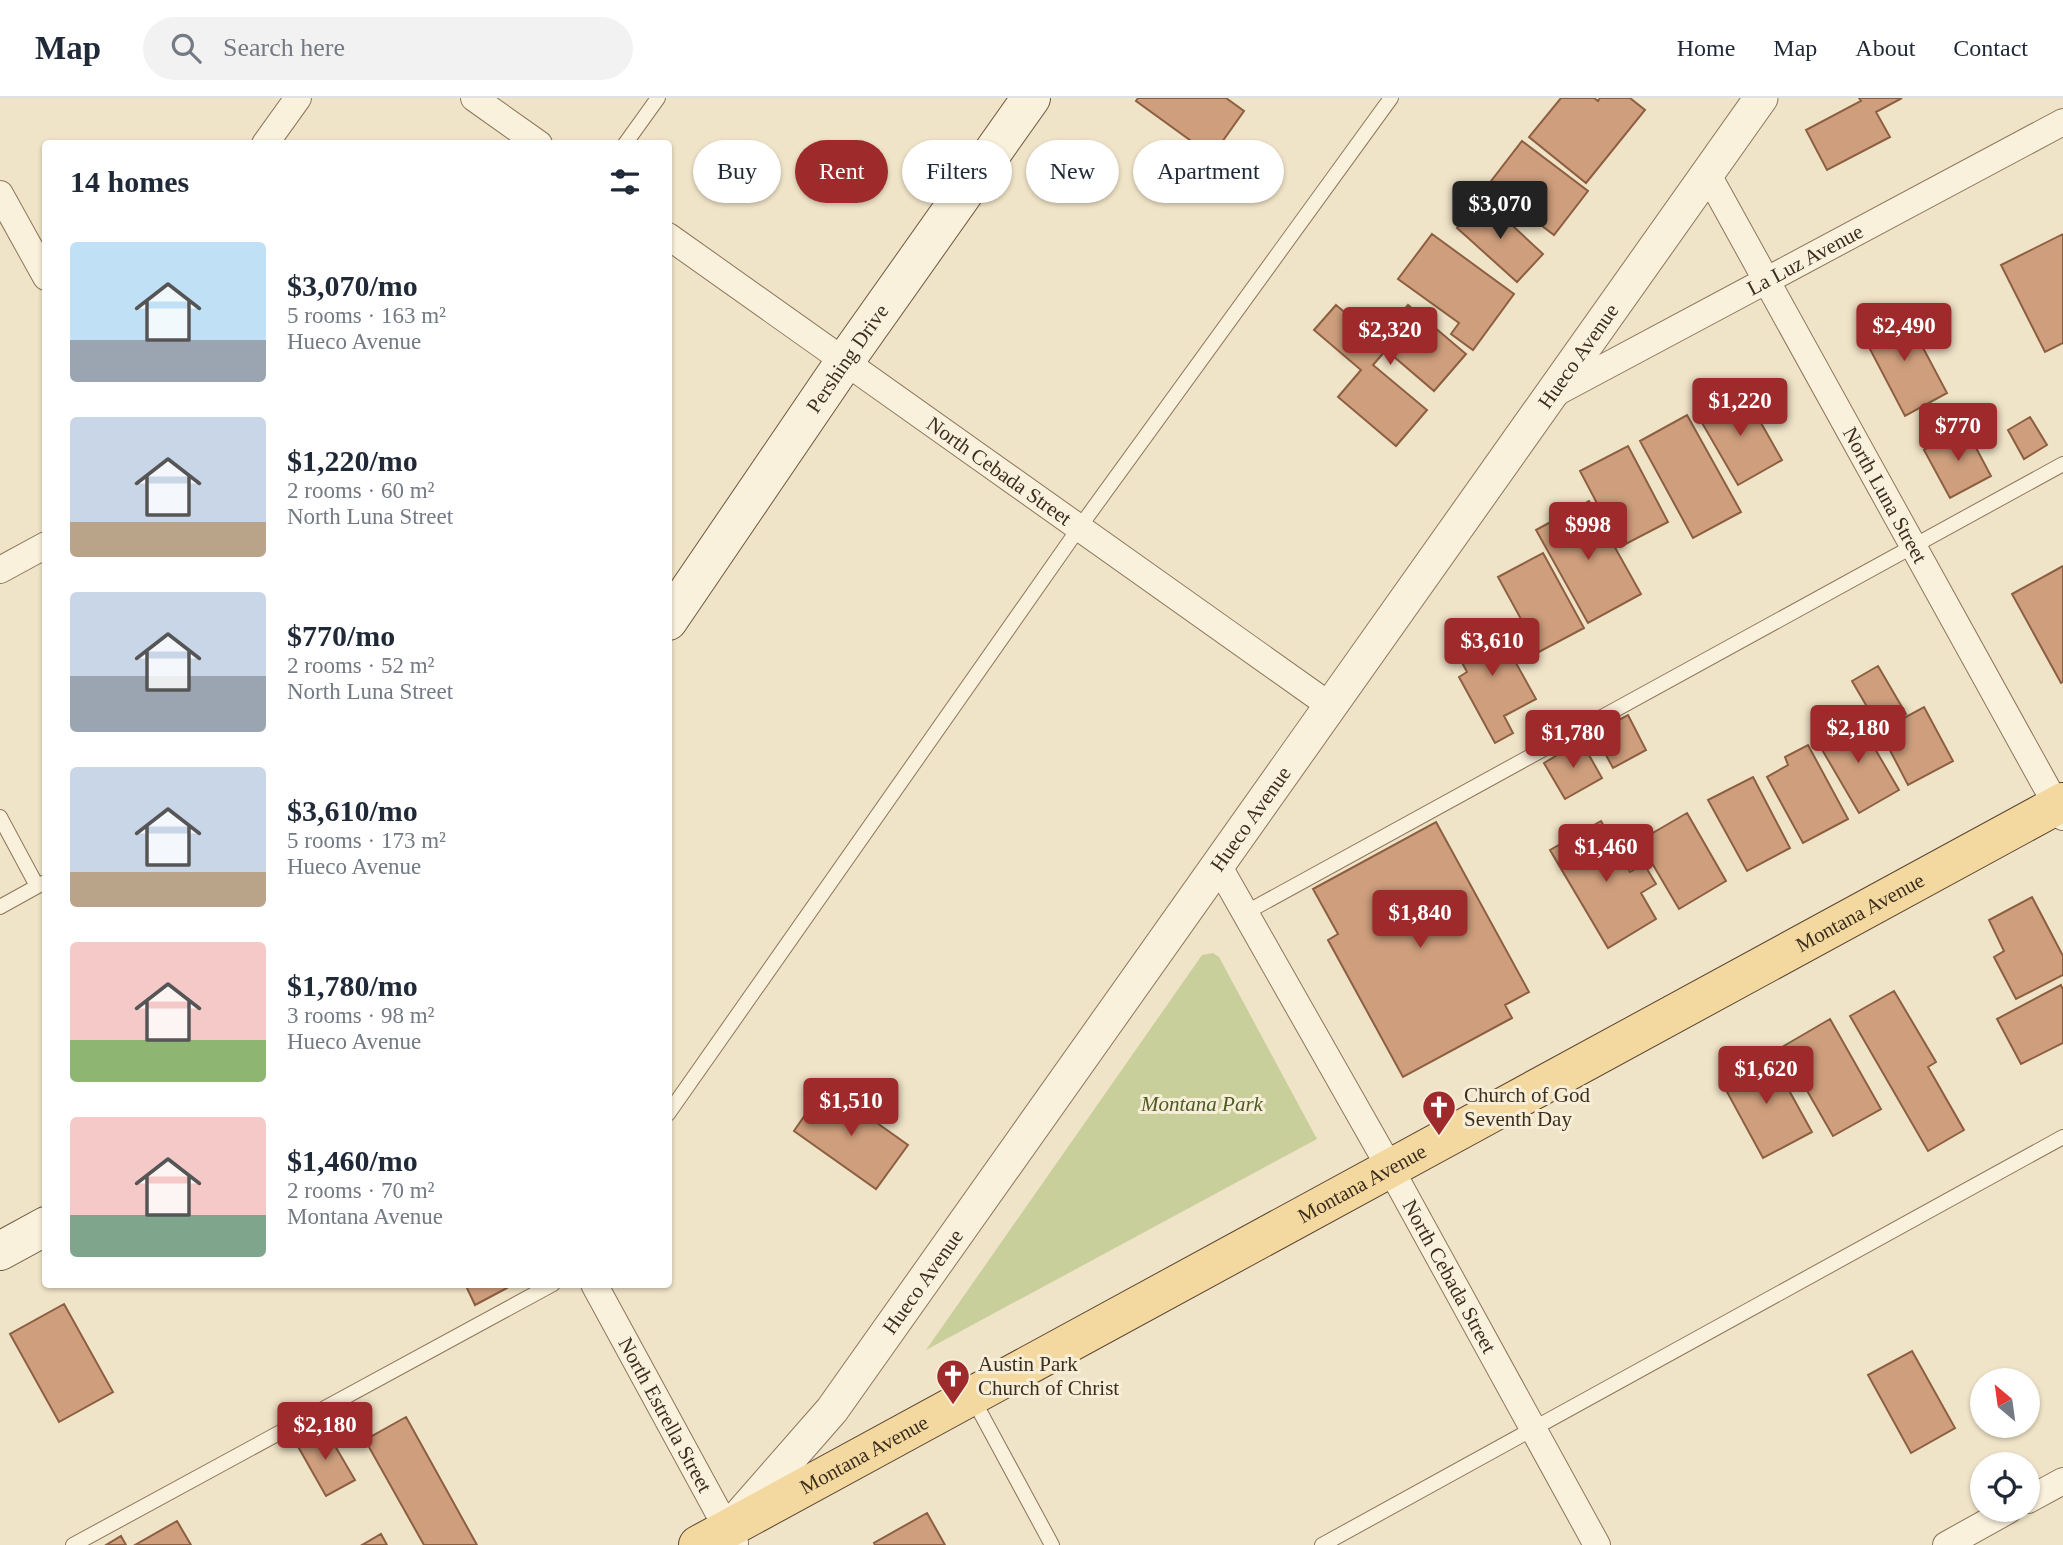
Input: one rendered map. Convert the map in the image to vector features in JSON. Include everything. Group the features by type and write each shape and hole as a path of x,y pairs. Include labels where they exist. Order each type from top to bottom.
{"main road":[{"name":"Pershing Drive","path":"672,615 845,361 1031,98"},
{"name":"Montana Avenue","path":"720,1540 971,1396 2061,808"},
{"path":"0,1251 42,1228"}],"street":[{"path":"268,140 298,98"},
{"path":"474,98 533,140"},
{"name":"Hueco Avenue","path":"720,1540 832,1410 1761,98"},
{"name":"La Luz Avenue","path":"1547,398 2063,122"},
{"name":"North Luna Street","path":"1707,173 2061,808"},
{"path":"0,194 42,270"},
{"name":"North Cebada Street","path":"672,239 1329,705"},
{"path":"0,570 42,547"},
{"name":"North Cebada Street","path":"1218,865 1390,1168 1597,1545"},
{"name":"North Estrella Street","path":"596,1288 720,1540"},
{"path":"2040,1493 2063,1481"},
{"path":"1946,1545 1987,1522"}],"lane":[{"path":"628,140 658,98"},
{"path":"672,1109 1079,528 1391,98"},
{"path":"1245,913 2063,464"},
{"path":"0,817 41,884 0,907"},
{"path":"1322,1545 2063,1137"},
{"path":"74,1545 546,1288"},
{"path":"971,1396 1052,1545"}],"green space":[{"name":"Montana Park","path":"1213,953 1219,957 1317,1139 926,1350 1202,955"}],"building":[{"path":"1138,98 1226,98 1244,111 1223,140 1190,140 1136,101"},
{"path":"1561,98 1594,98 1598,101 1600,98 1630,98 1645,110 1586,183 1529,137"},
{"path":"1859,98 1902,98 1876,112 1890,137 1827,170 1806,130 1861,101"},
{"path":"1522,141 1588,191 1554,235 1488,185"},
{"path":"1484,199 1543,254 1517,282 1457,228"},
{"path":"1432,234 1514,294 1473,350 1451,334 1459,323 1398,279"},
{"path":"2063,234 2063,343 2045,352 2001,265"},
{"path":"1336,305 1378,340 1408,305 1466,354 1434,391 1386,350 1373,365 1427,410 1396,446 1338,397 1361,370 1314,330"},
{"path":"1903,310 1947,393 1905,416 1861,332"},
{"path":"1743,391 1782,460 1738,485 1698,416"},
{"path":"1687,415 1741,512 1693,538 1640,441"},
{"path":"2030,417 2047,445 2024,459 2008,430"},
{"path":"1965,427 1991,476 1950,498 1924,450"},
{"path":"1628,446 1668,522 1620,547 1580,471"},
{"path":"1589,501 1641,594 1588,623 1536,530"},
{"path":"1543,553 1584,628 1539,652 1498,577"},
{"path":"2063,566 2063,682 2061,683 2012,594"},
{"path":"1492,620 1536,699 1504,716 1513,733 1495,743 1459,677 1467,672 1451,642"},
{"path":"1878,666 1906,714 1880,729 1852,681"},
{"path":"1924,707 1953,761 1908,785 1880,731"},
{"path":"1628,715 1646,750 1613,768 1594,733"},
{"path":"1857,718 1899,790 1859,813 1817,741"},
{"path":"1581,741 1602,778 1565,799 1544,763"},
{"path":"1808,745 1848,819 1803,843 1767,777 1788,765 1785,757"},
{"path":"1753,777 1790,848 1747,871 1708,800"},
{"path":"1687,813 1726,881 1679,909 1639,841"},
{"path":"1601,821 1630,872 1644,864 1656,884 1641,893 1656,919 1608,948 1550,850"},
{"path":"1436,822 1529,992 1505,1005 1512,1018 1403,1077 1328,940 1338,934 1313,889"},
{"path":"2032,897 2063,956 2063,975 2016,999 1994,957 2004,951 1989,920"},
{"path":"2061,985 2063,1043 2021,1064 1997,1019"},
{"path":"1894,991 1936,1062 1928,1067 1964,1130 1928,1151 1850,1016"},
{"path":"1830,1019 1881,1109 1833,1136 1782,1047"},
{"path":"1769,1054 1812,1132 1763,1158 1721,1081"},
{"path":"825,1086 908,1145 876,1189 794,1131"},
{"path":"467,1288 507,1288 475,1305"},
{"path":"64,1304 113,1392 59,1422 10,1334"},
{"path":"1912,1351 1955,1428 1911,1453 1868,1375"},
{"path":"406,1417 477,1545 424,1545 365,1440"},
{"path":"324,1427 355,1480 326,1496 296,1443"},
{"path":"927,1513 945,1545 875,1545 874,1543"},
{"path":"177,1521 191,1545 135,1545"},
{"path":"381,1534 387,1545 362,1545"},
{"path":"121,1536 126,1545 106,1545"}],"place":[{"name":"Church of God Seventh Day","path":"1439,1137"},
{"name":"Austin Park Church of Christ","path":"953,1406"}]}
